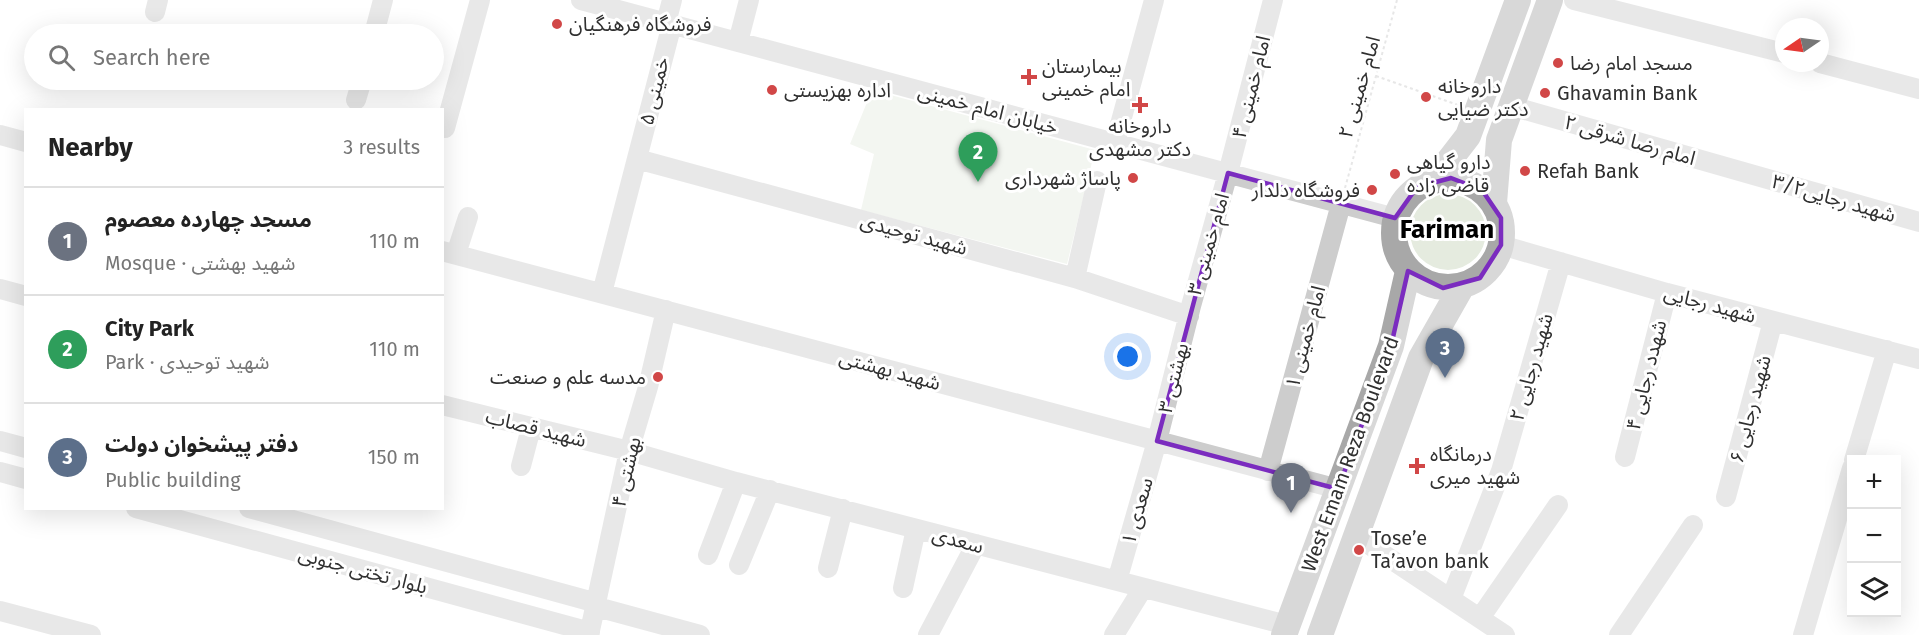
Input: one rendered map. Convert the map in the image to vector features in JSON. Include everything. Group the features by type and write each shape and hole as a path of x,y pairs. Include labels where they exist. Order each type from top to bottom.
{"main road":[{"path":"1434,180 1468,136 1518,0"},
{"path":"1494,203 1499,140 1550,0"},
{"path":"1451,178 1468,182 1482,190 1494,203 1503,231 1501,245 1489,268 1480,278 1462,286 1443,288 1424,283 1408,271 1397,255 1393,237 1395,218 1403,201 1417,188 1434,180 1451,178"},
{"name":"West Emam Reza Boulevard","path":"1286,630 1391,346 1408,271"},
{"name":"West Emam Reza Boulevard","path":"1320,635 1421,358 1462,286"}],"street":[{"path":"377,24 383,0"},
{"path":"445,128 480,0"},
{"name":"خیابان امام خمینی","path":"581,0 1395,218"},
{"name":"خمینی ۵","path":"602,293 637,159 669,24 672,0"},
{"path":"738,42 749,0"},
{"path":"1115,143 1154,0"},
{"name":"امام خمینی ۴","path":"1228,174 1273,0"},
{"path":"1574,0 1775,51"},
{"path":"1829,65 1919,89"},
{"path":"356,100 359,90"},
{"name":"امام رضا شرقی ۲","path":"1511,106 1748,174"},
{"path":"0,135 24,141"},
{"name":"شهید توحیدی","path":"637,159 1075,278 1189,315"},
{"name":"امام خمینی ۳","path":"1189,315 1228,174"},
{"name":"شهید رجایی۳/۲","path":"1748,174 1919,222"},
{"path":"1075,278 1097,181"},
{"name":"امام خمینی ۱","path":"1268,471 1341,204"},
{"path":"449,253 468,218"},
{"name":"شهید رجایی","path":"1501,245 1667,293 1919,358"},
{"name":"شهید بهشتی","path":"449,253 1338,489"},
{"name":"شهید رجایی ۲","path":"1451,599 1501,471 1561,262"},
{"path":"0,289 24,295"},
{"name":"شهدد رجایی ۴","path":"1625,457 1667,293"},
{"name":"بهشتی ۴","path":"590,633 629,451 648,387 666,310"},
{"name":"بهشتی ۳","path":"1157,441 1189,315"},
{"name":"شهید رجایی ۶","path":"1726,497 1773,321"},
{"path":"1855,455 1887,350"},
{"name":"شهید قصاب","path":"444,406 629,451"},
{"path":"521,466 531,428"},
{"path":"0,441 24,447"},
{"name":"سعدی ۱","path":"1117,581 1157,441"},
{"name":"سعدی","path":"629,451 736,482 1143,588 1286,630"},
{"path":"0,472 24,478"},
{"path":"1803,635 1847,481"},
{"path":"708,555 736,482"},
{"path":"739,565 770,490"},
{"path":"1356,536 1492,629 1558,505"},
{"path":"828,568 843,509"},
{"name":"بلوار تختی جنوبی","path":"143,510 590,633"},
{"name":"بلوار تختی جنوبی","path":"256,510 700,635"},
{"path":"1619,635 1693,525"},
{"path":"903,588 916,529"},
{"path":"928,635 976,544"},
{"path":"1114,635 1143,588"},
{"path":"0,611 91,635"}],"path":[{"name":"امام خمینی ۲","path":"1346,181 1397,0"},
{"path":"1376,76 1478,112"}],"highlighted area":[{"path":"1228,173 1395,218 1417,187 1451,178 1482,190 1501,218 1501,245 1480,278 1443,288 1408,271 1391,346 1338,489 1157,441"}],"shaded area":[{"path":"872,90 1095,150 1067,264 861,210 874,154 850,144"},
{"path":"1448,194 1463,197 1475,205 1483,217 1486,232 1483,247 1475,259 1463,267 1448,270 1433,267 1421,259 1413,247 1410,232 1413,217 1421,205 1433,197"}],"place":[{"name":"فروشگاه فرهنگیان","path":"557,24"},
{"name":"مسجد امام رضا","path":"1558,63"},
{"name":"بیمارستان امام خمینی","path":"1029,77"},
{"name":"اداره بهزیستی","path":"772,90"},
{"name":"Ghavamin Bank","path":"1545,93"},
{"name":"داروخانه دکتر ضیایی","path":"1426,97"},
{"name":"داروخانه دکتر مشهدی","path":"1140,105"},
{"name":"Refah Bank","path":"1525,171"},
{"name":"دارو گیاهی قاضی زاده","path":"1395,174"},
{"name":"پاساژ شهرداری","path":"1133,178"},
{"name":"City Park","path":"978,182"},
{"name":"فروشگاه دلدار","path":"1372,190"},
{"name":"مدسه علم و صنعت","path":"658,377"},
{"name":"دفتر پیشخوان دولت","path":"1445,378"},
{"name":"درمانگاه شهید میری","path":"1417,466"},
{"name":"مسجد چهارده معصوم","path":"1291,513"},
{"name":"Tose’e Ta’avon bank","path":"1359,550"}],"district":[{"name":"Fariman","path":"1447,229"}]}
